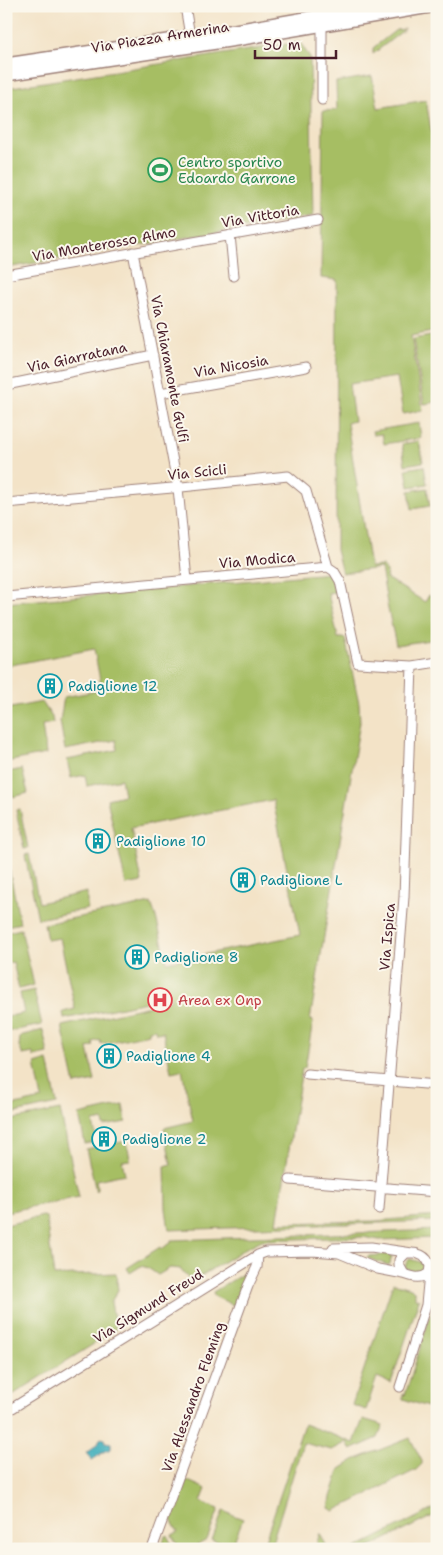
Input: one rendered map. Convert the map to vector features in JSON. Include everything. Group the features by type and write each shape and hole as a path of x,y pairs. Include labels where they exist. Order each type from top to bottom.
{"street":[{"path":"185,6 190,36"},
{"name":"Via Piazza Armerina","path":"6,75 236,40 321,16 351,9 376,6"},
{"name":"Via Piazza Armerina","path":"6,64 321,16 436,6"},
{"path":"321,16 322,100"},
{"name":"Via Vittoria","path":"206,240 318,220"},
{"path":"230,235 234,276"},
{"name":"Via Monterosso Almo","path":"6,275 206,240"},
{"name":"Via Chiaramonte Gulfi","path":"133,252 178,488 187,580"},
{"name":"Via Giarratana","path":"6,385 153,355"},
{"name":"Via Nicosia","path":"160,393 306,367"},
{"name":"Via Scicli","path":"6,503 288,476 306,491 328,567"},
{"path":"328,567 334,571 340,581 358,663 412,666 437,662"},
{"name":"Via Modica","path":"6,597 328,567"},
{"name":"Via Ispica","path":"379,1210 404,897 412,666"},
{"path":"307,1074 437,1085"},
{"path":"290,1180 437,1192"},
{"path":"312,1251 371,1247 412,1253 425,1257 433,1267 421,1278 428,1287 426,1305 400,1387"},
{"path":"312,1251 340,1253 378,1268 404,1274 428,1287"},
{"name":"Via Sigmund Freud","path":"6,1412 258,1255 266,1252 312,1251"},
{"path":"404,1274 399,1265 399,1260 406,1253 412,1253"},
{"name":"Via Alessandro Fleming","path":"152,1549 256,1267 258,1255"}],"green space":[{"path":"405,29 373,54 373,48 396,30"},
{"name":"Centro sportivo Edoardo Garrone","path":"300,42 310,58 313,216 6,268 6,88"},
{"path":"372,76 378,108 426,100 437,166 437,331 411,336 423,410 403,414 397,377 349,384 354,421 347,423 370,567 382,566 387,572 386,578 425,602 429,595 437,599 437,639 396,645 381,568 342,573 336,550 337,280 321,278 323,111 337,110 336,82"},
{"path":"437,335 437,402 424,404 413,339"},
{"path":"419,423 421,438 384,444 382,434 373,435 372,431"},
{"path":"419,441 423,462 405,465 402,444"},
{"path":"424,466 427,484 409,487 406,469"},
{"path":"427,488 430,506 412,509 409,491"},
{"path":"329,573 335,592 328,593 338,638 345,638 359,703 360,722 310,1020 313,1021 305,1068 302,1069 277,1223 373,1221 437,1216 437,1221 169,1230 166,1209 165,1166 171,1164 164,1128 193,1121 182,1070 171,1072 163,1032 156,1033 155,1029 149,1030 149,1034 101,1044 100,1040 93,1042 94,1046 88,1048 95,1081 75,1085 62,1026 163,1003 171,999 170,996 64,1019 63,1012 75,1009 60,938 47,940 44,924 151,903 167,962 300,935 273,800 131,828 142,882 126,885 107,799 124,795 121,779 87,786 85,775 71,778 67,760 117,750 116,740 65,750 60,721 64,697 102,690 94,649 6,666 6,603"},
{"path":"42,702 52,717 53,723 42,725 46,754 6,762 6,709"},
{"path":"22,769 28,793 13,797 8,772"},
{"path":"20,809 28,848 24,849 16,810"},
{"path":"6,853 20,923 7,926 6,925"},
{"path":"29,854 39,903 87,892 87,909 38,919 25,855"},
{"path":"21,929 34,985 19,989 13,962 6,963 8,932"},
{"path":"34,990 42,1025 6,1032 6,1017 24,1013 20,993"},
{"path":"43,1030 48,1054 34,1057 33,1053 23,1055 19,1047 20,1037"},
{"path":"48,1060 57,1104 6,1115 6,1107 42,1099 35,1064"},
{"path":"123,1105 126,1122 104,1126 103,1120 93,1122 97,1142 85,1144 79,1115"},
{"path":"60,1110 79,1197 6,1212 6,1121"},
{"path":"127,1141 130,1160 122,1161 125,1174 96,1180 98,1190 96,1191 86,1149"},
{"path":"43,1216 46,1217 54,1276 116,1273 118,1290 111,1302 116,1330 6,1399 6,1225"},
{"path":"437,1230 437,1238 379,1240 363,1237 262,1240 191,1282 181,1269 170,1268 158,1275 148,1268 141,1266 130,1273 127,1268 160,1247 161,1249 171,1243 171,1240"},
{"path":"392,1255 388,1265 367,1258 369,1256"},
{"path":"410,1259 423,1263 424,1270 414,1272 407,1269 405,1267"},
{"path":"246,1272 236,1304 233,1305 214,1296 213,1292"},
{"path":"393,1283 411,1288 415,1292 415,1298 419,1300 391,1383 377,1377 366,1410 352,1405"},
{"path":"433,1307 437,1309 437,1410 403,1399 403,1394 405,1395"},
{"path":"363,1419 383,1425 378,1438 351,1450 347,1442 332,1450 303,1443 270,1549 262,1549 304,1424 354,1443"},
{"path":"410,1438 422,1461 422,1464 416,1470 334,1511 329,1508 340,1469 354,1460"},
{"path":"186,1480 206,1489 201,1502 219,1509 207,1540 190,1549 179,1549 172,1535 178,1532 171,1520"},
{"path":"437,1507 437,1514 366,1549 354,1549"},
{"path":"223,1511 243,1519 232,1546 212,1540"},
{"path":"320,1533 328,1549 315,1549"},
{"path":"167,1535 174,1549 161,1549"}],"water":[{"path":"101,1438 105,1442 111,1443 111,1449 92,1460 86,1453 99,1443"}],"place":[{"name":"Centro sportivo Edoardo Garrone","path":"160,170"},
{"name":"Padiglione 12","path":"50,686"},
{"name":"Padiglione 10","path":"98,841"},
{"name":"Padiglione L","path":"243,880"},
{"name":"Padiglione 8","path":"137,957"},
{"name":"Area ex Onp","path":"160,1000"},
{"name":"Padiglione 4","path":"109,1056"},
{"name":"Padiglione 2","path":"104,1139"}]}
